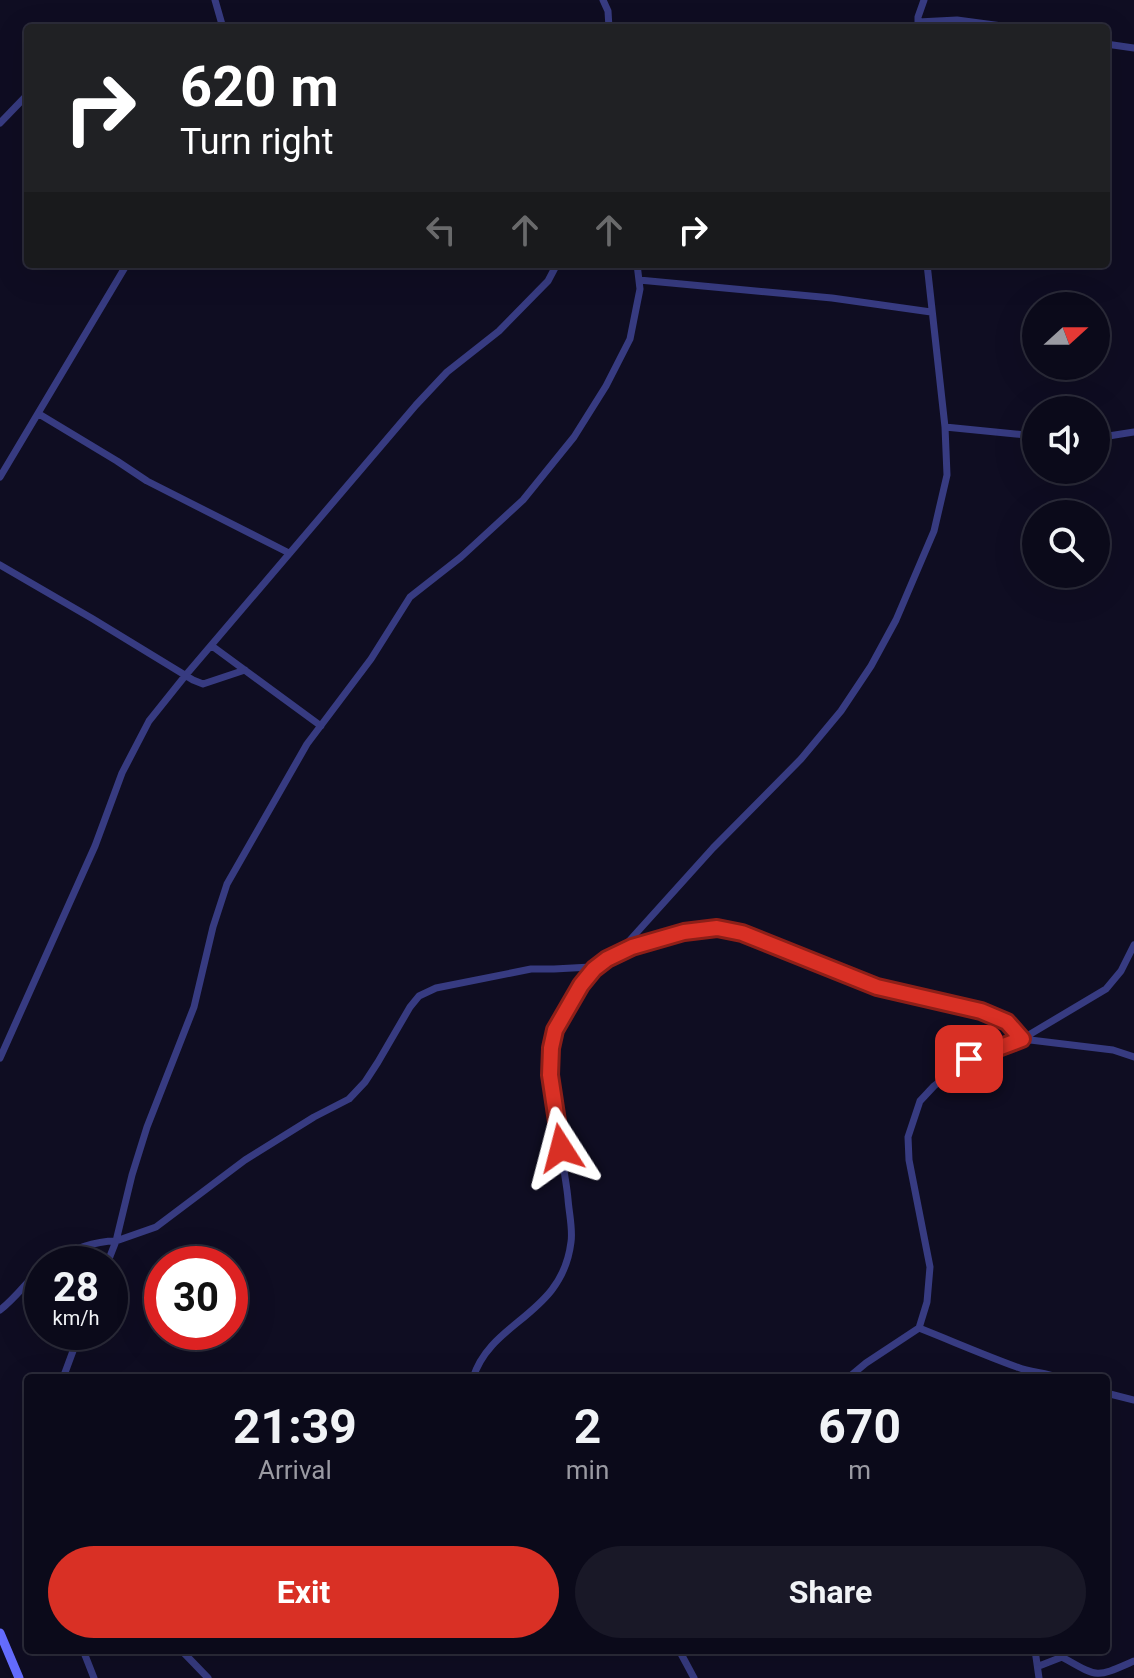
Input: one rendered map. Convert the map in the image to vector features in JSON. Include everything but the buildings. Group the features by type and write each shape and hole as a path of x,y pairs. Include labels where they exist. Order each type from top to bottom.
{"main road":[{"path":"0,1633 19,1678"}],"street":[{"path":"215,0 222,24"},
{"path":"603,0 609,24"},
{"path":"918,24 924,0"},
{"path":"926,24 957,20 987,24"},
{"path":"1110,45 1134,48"},
{"path":"0,123 24,98"},
{"path":"0,477 125,268"},
{"path":"0,1058 95,846 122,773 149,721 416,405 447,372 499,331 548,281 555,268"},
{"path":"114,1246 147,1127 194,1007 227,884 300,756 371,659 410,597 461,557 523,500 574,437 606,386 630,339 640,289 638,268"},
{"path":"618,954 713,848 801,759 841,711 896,620 934,531 947,475 945,427 927,268"},
{"path":"639,280 832,298 931,312"},
{"path":"39,414 147,481 289,553"},
{"path":"945,427 1022,435"},
{"path":"1110,436 1134,432"},
{"path":"0,565 203,684 245,670"},
{"path":"212,646 321,726"},
{"path":"86,1246 101,1241 116,1241 156,1227 245,1160 349,1099 372,1072 419,996 436,988 531,969 591,967 632,947 684,932 717,928 742,933 877,987 981,1011 1007,1022 1022,1039 1113,1050 1134,1057"},
{"path":"853,1374 919,1328 927,1302 930,1267 909,1160 908,1137 920,1101 969,1059 1022,1039 1106,989 1121,971 1134,945"},
{"path":"474,1374 477,1366 499,1339 541,1304 557,1284 568,1262 572,1238 550,1075 551,1048 555,1030 581,985 607,959"},
{"path":"0,1310 24,1284"},
{"path":"919,1328 1015,1366 1050,1374"},
{"path":"64,1374 73,1350"},
{"path":"1110,1394 1134,1400"},
{"path":"85,1654 94,1678"},
{"path":"185,1654 208,1678"},
{"path":"681,1654 694,1678"},
{"path":"1036,1654 1039,1678"},
{"path":"1039,1666 1062,1657 1080,1668 1102,1675 1134,1661"}],"route":[{"path":"561,1148 550,1075 555,1030 581,985 607,959 632,947 684,932 717,928 742,933 877,987 981,1011 1007,1022 1022,1039 969,1059"}]}
